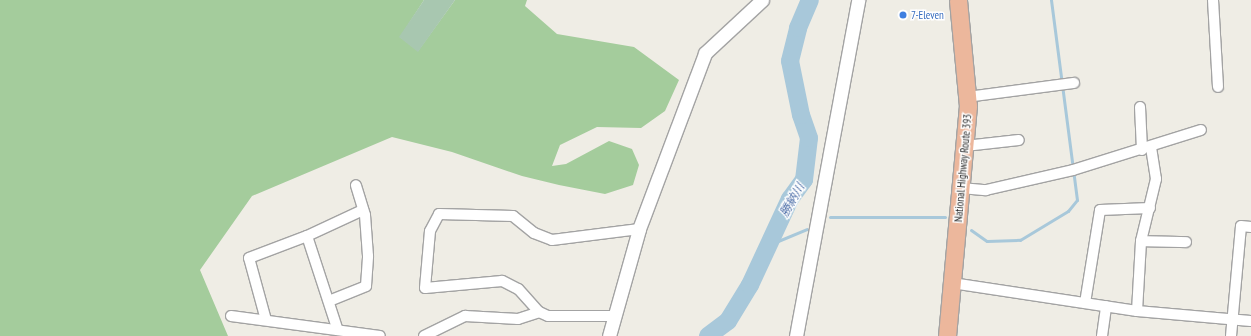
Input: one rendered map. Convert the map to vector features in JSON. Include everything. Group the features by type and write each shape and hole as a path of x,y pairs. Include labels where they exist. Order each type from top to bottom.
{"highway":[{"name":"National Highway Route 393","path":"947,336 965,146 967,97 958,0"}],"street":[{"path":"609,336 639,230 705,53 762,0"},
{"path":"796,336 858,0"},
{"path":"1214,0 1218,87"},
{"path":"967,97 1074,83"},
{"path":"1137,310 1141,241 1156,180 1147,149 1140,106"},
{"path":"961,188 986,190 1073,170 1147,149 1201,130"},
{"path":"965,146 1019,140"},
{"path":"328,301 366,286 368,256 363,210 356,185"},
{"path":"1085,303 1100,210 1150,208"},
{"path":"266,320 249,258 307,236 363,210"},
{"path":"614,316 548,316 539,312 518,289 502,281 425,288 430,231 439,214 513,216 534,233 552,240 639,230"},
{"path":"1231,336 1234,321 1241,226 1251,227"},
{"path":"307,236 337,328"},
{"path":"1141,241 1186,242"},
{"path":"952,283 1106,306 1251,322"},
{"path":"1102,336 1106,306"},
{"path":"424,336 465,316 518,319 539,312"},
{"path":"231,316 337,328 380,336"}],"green space":[{"path":"0,0 424,0 400,37 418,51 455,0 527,0 525,6 557,34 634,47 679,80 665,111 641,128 597,127 560,145 552,166 566,164 609,141 632,149 639,165 633,185 605,194 559,185 522,176 452,152 392,137 252,196 200,270 228,336 0,336"},
{"path":"424,0 455,0 418,52 399,37"}],"waterway":[{"name":"勝納川","path":"708,336 728,321 750,285 790,199 804,180 809,138 801,115 790,61 798,28 810,0"},
{"path":"971,230 987,241 1020,240 1068,211 1077,200 1051,0"},
{"path":"830,217 945,217"},
{"path":"766,246 807,229"}],"place":[{"name":"7-Eleven","path":"903,15"}]}
